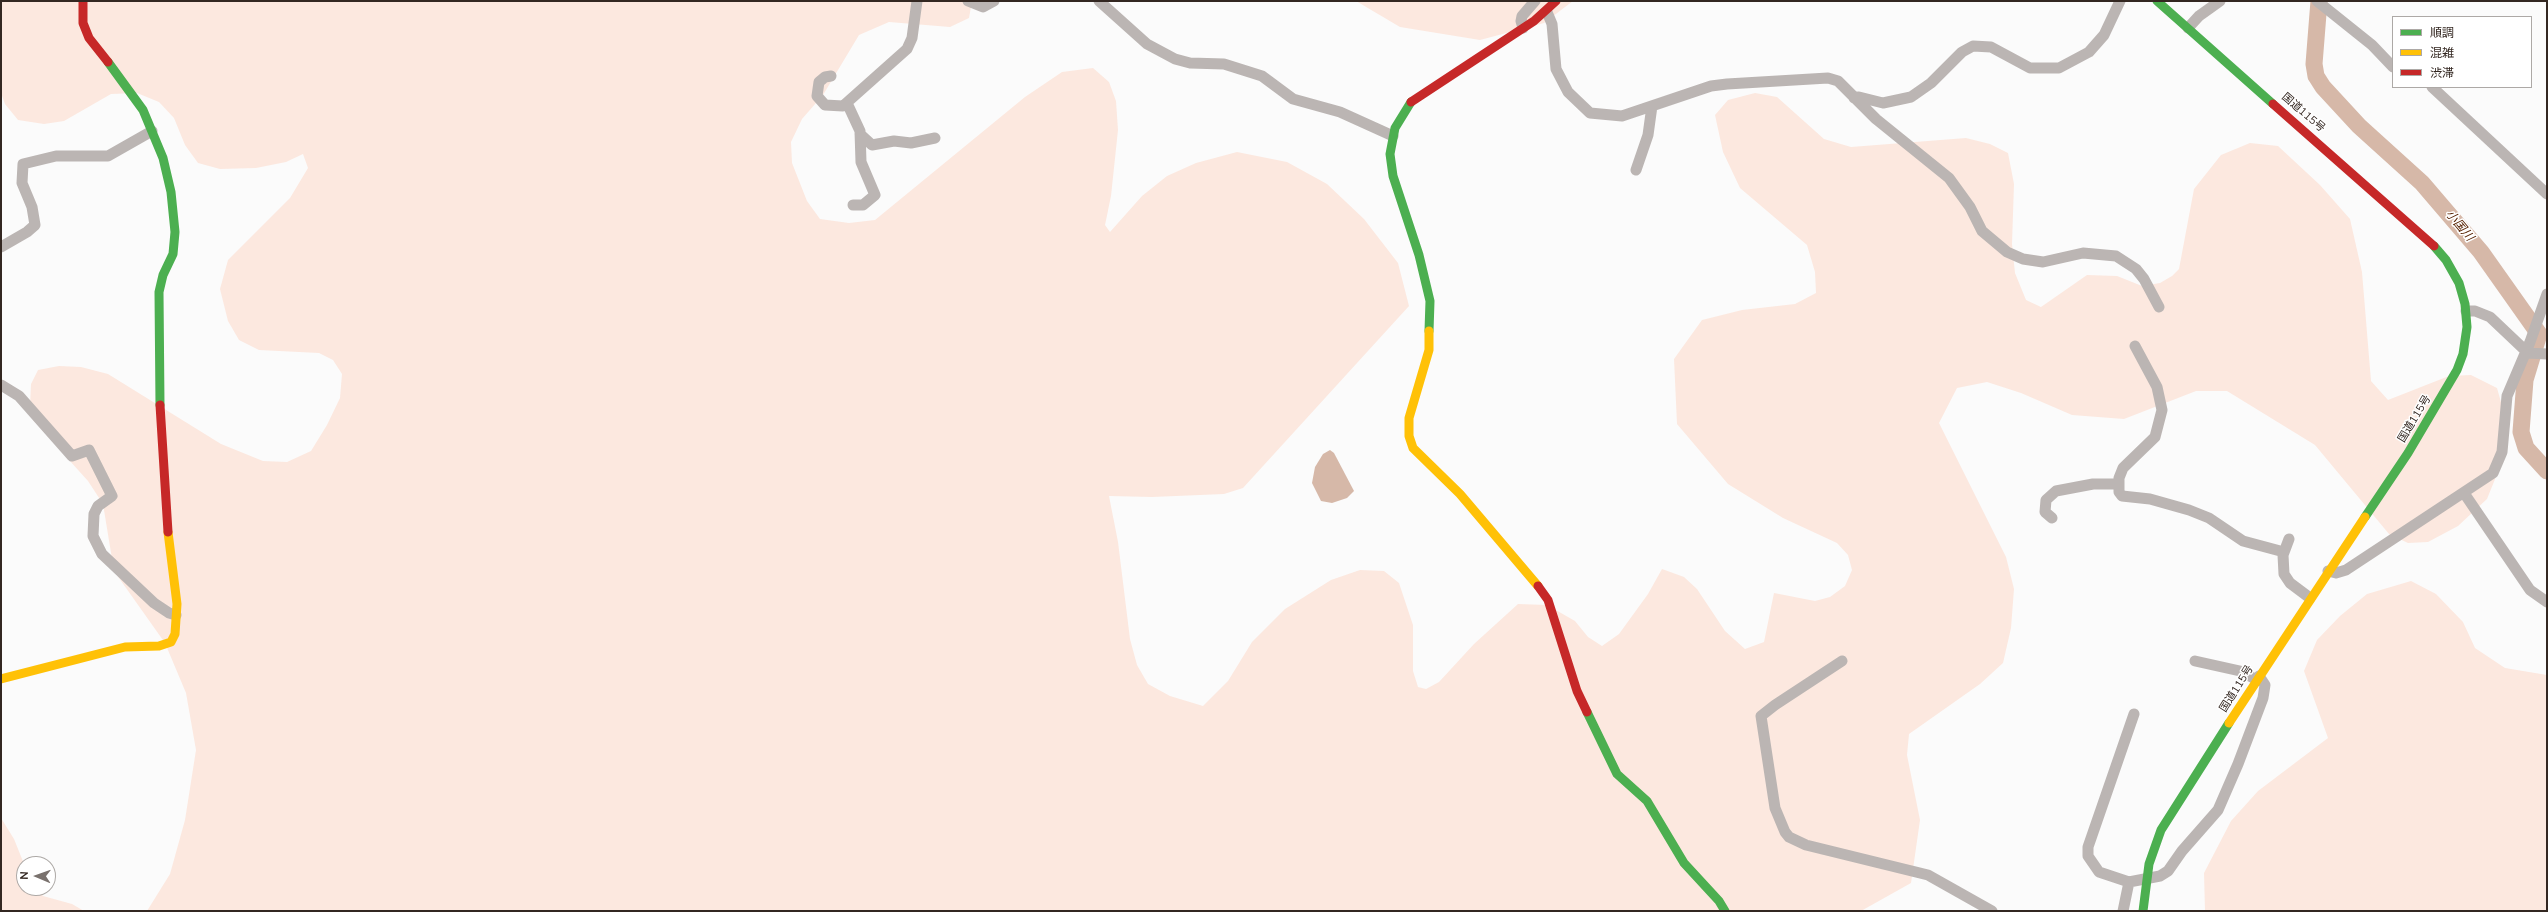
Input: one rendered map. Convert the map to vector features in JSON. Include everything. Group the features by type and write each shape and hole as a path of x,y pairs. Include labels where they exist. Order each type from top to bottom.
{"main road":[{"path":"1,679 125,647 159,646 171,642 175,634 177,604 169,554 160,422 159,292 163,275 173,254 175,232 171,192 163,158 143,110 127,86 89,38 83,23 83,1"},
{"path":"1556,1 1547,12 1524,28 1416,97 1398,121 1393,136 1390,154 1394,182 1419,255 1430,301 1429,350 1408,425 1410,441 1413,448 1460,494 1530,575 1548,600 1576,690 1617,774 1647,801 1680,857 1719,901 1725,911"},
{"name":"国道115号","path":"2143,911 2147,878 2154,846 2161,830 2310,598 2408,453 2450,384 2463,354 2467,327 2466,311 2455,274 2436,248 2158,1"}],"street":[{"path":"831,76 822,78 819,82 817,96 825,105 834,107 847,103 907,49 912,38 916,1"},
{"path":"968,1 983,7 994,1"},
{"path":"1099,1 1147,44 1175,60 1190,63 1224,64 1262,76 1293,99 1340,112 1393,136"},
{"path":"1524,28 1521,21 1522,16 1535,1"},
{"path":"1854,98 1859,97 1883,103 1911,97 1931,83 1962,52 1973,46 1991,47 2030,68 2059,68 2089,52 2104,35 2120,1"},
{"path":"2188,28 2199,16 2220,1"},
{"path":"2317,1 2328,5 2392,65"},
{"path":"1547,12 1552,24 1556,69 1568,92 1578,104 1590,113 1607,116 1622,116 1711,86 1828,78 1842,83 1854,98 1876,119 1949,178 1970,207 1982,230 2007,252 2023,259 2043,262 2083,253 2116,256 2136,269 2144,279 2159,307"},
{"path":"2433,88 2547,194"},
{"path":"847,103 860,134 860,158 875,195 863,206 853,205"},
{"path":"1636,170 1648,135 1652,106"},
{"path":"1,247 27,232 35,225 32,208 22,183 23,164 56,156 108,156 152,131"},
{"path":"860,134 872,145 894,141 911,143 936,138"},
{"path":"2328,571 2336,573 2346,570 2488,478 2500,458 2507,396 2526,351 2547,294"},
{"path":"2466,311 2475,311 2490,317 2526,351 2535,355 2547,354"},
{"path":"2135,346 2157,387 2162,410 2155,437 2128,460 2123,468 2118,484 2118,490 2122,496 2150,499 2189,510 2209,518 2243,541 2284,552"},
{"path":"1,385 19,396 72,456 89,450 112,496 98,506 94,514 93,536 102,554 154,603 169,613 176,615"},
{"path":"2052,518 2046,512 2046,500 2056,491 2062,488 2093,484 2118,484"},
{"path":"2464,494 2530,590 2547,602"},
{"path":"2289,539 2284,552 2283,569 2286,578 2310,598"},
{"path":"1842,661 1775,705 1761,716 1775,808 1785,832 1789,836 1806,845 1928,875 1992,911"},
{"path":"2134,714 2088,847 2088,856 2099,872 2129,882 2160,876 2168,871 2182,851 2218,810 2238,764 2263,698 2265,684 2258,678 2240,671 2195,661"},
{"path":"2123,911 2129,882"}],"shaded area":[{"path":"1,1 972,1 969,18 950,27 889,22 859,35 823,95 802,119 791,142 792,163 807,201 820,219 849,223 875,220 1025,97 1062,72 1093,68 1109,82 1116,101 1118,130 1111,196 1105,225 1110,232 1142,196 1167,176 1196,163 1237,152 1287,162 1327,184 1364,219 1398,263 1409,306 1243,488 1224,494 1152,497 1109,496 1118,542 1130,639 1137,665 1148,684 1170,696 1203,706 1228,681 1252,642 1285,609 1331,580 1360,570 1384,571 1399,583 1413,625 1413,671 1418,687 1426,689 1439,682 1474,644 1518,604 1547,605 1575,621 1588,637 1602,646 1619,634 1648,594 1662,569 1684,577 1697,589 1725,631 1745,649 1764,642 1774,593 1815,601 1830,597 1845,586 1852,570 1848,555 1837,543 1783,518 1728,484 1677,424 1674,359 1702,320 1742,310 1795,304 1816,293 1815,272 1807,245 1740,188 1723,152 1715,115 1728,100 1755,93 1777,97 1824,139 1851,147 1966,138 1990,144 2008,153 2014,184 2012,244 2015,273 2026,300 2041,307 2087,275 2117,276 2142,286 2160,283 2172,276 2179,269 2194,189 2221,155 2250,143 2278,146 2320,185 2350,219 2362,272 2371,381 2388,400 2449,376 2471,375 2497,388 2505,416 2506,452 2487,499 2458,526 2428,542 2408,543 2389,534 2315,445 2227,391 2196,391 2124,419 2072,415 2021,393 1987,382 1957,388 1939,423 2006,557 2014,589 2011,628 2003,663 1980,684 1909,734 1907,755 1920,820 1911,883 1861,911 147,911 170,874 185,820 196,750 186,693 165,643 114,571 103,504 88,481 33,420 30,406 31,384 38,370 59,366 81,367 108,374 221,444 263,461 287,462 311,451 327,425 340,398 342,374 333,360 319,353 259,350 239,340 228,321 220,289 228,260 290,198 308,168 303,154 286,162 256,168 220,169 198,163 185,145 174,118 159,102 137,93 111,94 64,121 44,124 18,120 5,104 1,93"},
{"path":"1356,1 1573,1 1544,23 1480,40 1400,27"},
{"path":"1330,450 1334,453 1354,491 1347,498 1332,503 1321,501 1312,483 1315,467 1323,454"},
{"path":"2411,581 2436,594 2463,622 2475,648 2505,668 2547,675 2547,911 2205,911 2204,873 2231,821 2258,791 2328,738 2304,671 2317,640 2340,616 2367,594"},
{"path":"1,818 14,839 21,856 16,856 16,896 43,896 72,904 84,911 1,911"}],"waterway":[{"name":"小国川","path":"2319,1 2314,64 2316,76 2323,87 2359,126 2422,183 2481,252 2539,334 2525,380 2521,432 2526,448 2547,471"},
{"path":"2539,334 2547,337"}],"traffic: fast":[{"path":"2157,1 2273,104"},
{"path":"108,62 143,110 163,158 171,192 175,232 173,254 163,275 159,292 160,405"},
{"path":"1411,102 1395,128 1390,154 1393,176 1419,255 1430,301 1429,331"},
{"path":"2365,517 2408,453 2457,370 2463,354 2467,327 2465,304 2459,283 2446,260 2434,246"},
{"path":"1587,712 1617,774 1647,801 1684,863 1719,901 1725,911"},
{"path":"2143,911 2149,864 2161,830 2229,723"}],"traffic: slow":[{"path":"1429,331 1429,350 1409,418 1409,436 1413,448 1460,494 1538,586"},
{"path":"2229,723 2365,517"},
{"path":"1,679 125,647 159,646 171,642 175,634 177,604 168,532"}],"traffic: jam":[{"path":"83,1 83,23 89,38 108,62"},
{"path":"1411,102 1534,21 1556,1"},
{"path":"2273,104 2434,246"},
{"path":"160,405 168,532"},
{"path":"1538,586 1548,600 1577,691 1587,712"}]}
